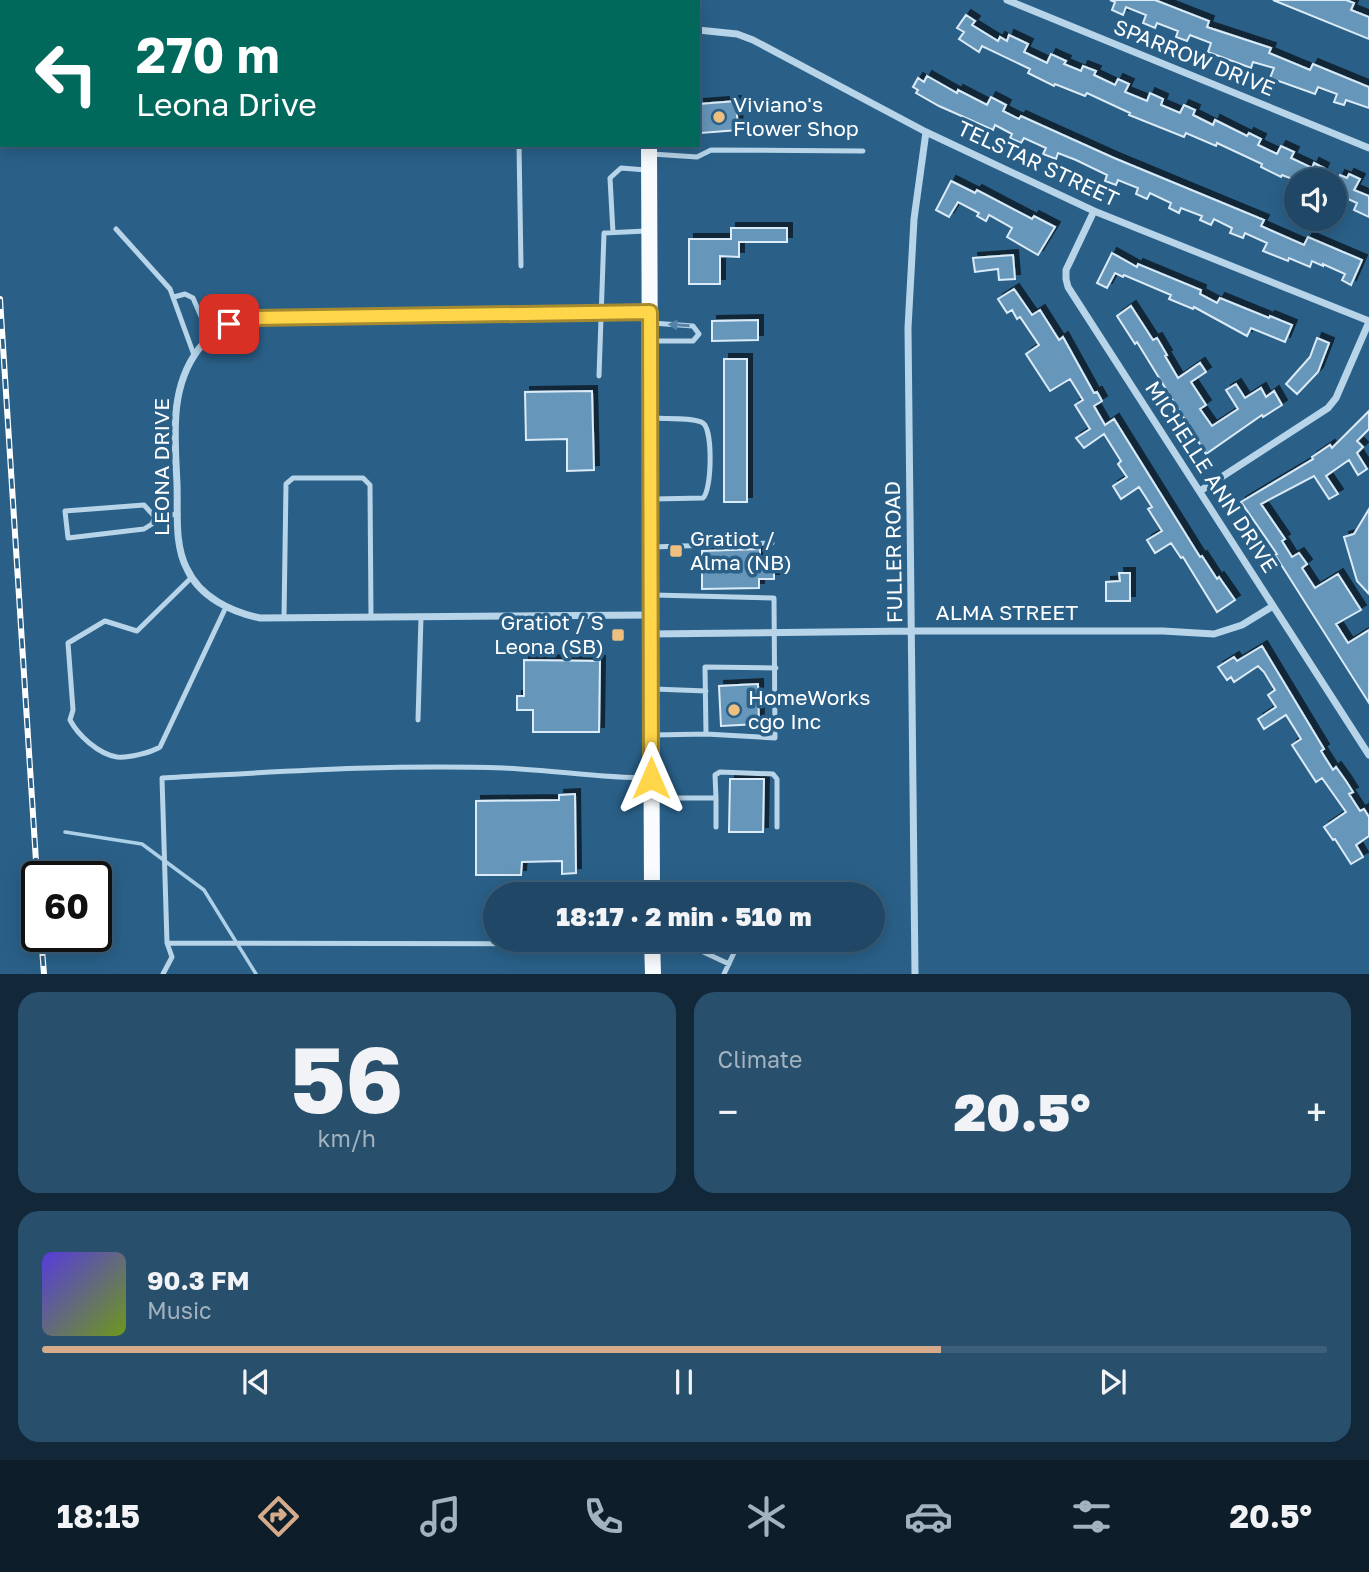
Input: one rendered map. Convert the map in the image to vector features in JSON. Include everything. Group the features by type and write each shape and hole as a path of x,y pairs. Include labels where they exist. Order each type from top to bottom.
{"main road":[{"path":"649,156 652,882"},
{"path":"652,952 653,974"}],"street":[{"name":"SPARROW DRIVE","path":"1007,0 1369,148"},
{"name":"TELSTAR STREET","path":"700,30 737,34 753,40 926,132 1094,211 1369,321"},
{"name":"FULLER ROAD","path":"915,974 908,328 914,219 926,132"},
{"name":"MICHELLE ANN DRIVE","path":"1094,211 1066,270 1068,287 1369,755"},
{"name":"LEONA DRIVE","path":"649,615 260,618 241,614 199,588 187,569 178,545 176,398 183,375 209,335 229,324 252,318 602,314 650,318"},
{"path":"1200,491 1328,408 1336,398 1369,321"},
{"name":"ALMA STREET","path":"650,634 1163,631 1213,634 1242,625 1273,606"}],"lane":[{"path":"519,147 521,266"},
{"path":"613,233 610,178 621,168 649,156 697,157 711,150 863,152"},
{"path":"116,229 170,289 194,355"},
{"path":"599,376 604,233 649,231"},
{"path":"174,297 185,294 193,298 209,335"},
{"path":"650,318 693,326 699,334 694,341 650,341"},
{"path":"649,418 696,420 704,424 708,429 710,451 708,487 704,498 649,499"},
{"path":"284,618 286,484 293,478 363,478 370,485 371,617"},
{"path":"144,505 155,517 152,524 144,529 68,538 65,512 144,505"},
{"path":"155,517 178,514"},
{"path":"649,547 772,543"},
{"path":"192,577 137,631 105,621 68,643 73,710 70,720 76,733 117,757 153,751 160,747 226,607"},
{"path":"649,595 774,598 776,668 775,737 651,735"},
{"path":"418,720 421,617"},
{"path":"706,734 705,667 776,668"},
{"path":"650,689 706,691"},
{"path":"163,974 172,957 167,943 162,778 416,767 507,768 612,778 651,778"},
{"path":"716,827 715,775 720,772 774,774 777,779 777,827"},
{"path":"651,798 716,798"},
{"path":"167,943 483,942"},
{"path":"703,952 729,964"},
{"path":"724,974 734,952"}],"building":[{"path":"1110,0 1155,0 1209,21 1207,27 1271,48 1269,53 1310,70 1313,64 1369,87 1369,108 1346,100 1344,105 1334,102 1337,94 1318,87 1315,94 1270,78 1274,68 1253,62 1251,68 1208,52 1211,43 1190,35 1187,41 1176,37 1178,31 1157,23 1155,28 1143,23 1146,15 1126,7 1123,15 1112,10 1115,2"},
{"path":"1273,0 1346,0 1354,3 1351,10 1369,17 1369,39"},
{"path":"966,15 975,21 972,25 998,41 1000,37 1007,41 1009,35 1028,44 1024,52 1047,63 1051,54 1066,61 1064,64 1081,71 1083,66 1096,71 1094,75 1115,85 1118,79 1129,84 1125,92 1147,101 1150,93 1163,99 1161,105 1180,113 1184,105 1195,110 1193,115 1213,125 1215,120 1247,136 1249,133 1261,139 1258,145 1277,154 1281,146 1294,152 1291,158 1312,168 1284,168 1284,176 1281,177 1261,167 1262,164 1217,143 1216,146 1186,133 1184,137 1129,115 1130,113 1087,93 1085,96 1055,84 1054,86 1028,73 1030,69 982,46 979,52 959,39 964,32 957,28"},
{"path":"927,76 957,93 958,90 987,105 991,97 1006,105 1003,111 1019,119 1021,116 1264,220 1261,226 1304,245 1308,237 1362,260 1351,285 1342,280 1345,274 1323,264 1312,261 1310,267 1263,251 1267,243 1245,233 1243,238 1230,233 1232,228 1214,219 1211,225 1200,220 1202,216 1181,208 1179,213 1169,208 1171,203 1150,193 1147,199 1136,194 1138,188 1118,180 1116,185 1105,181 1107,175 1076,160 1058,153 1056,159 1043,154 1046,148 1024,138 1021,143 1010,138 1012,134 995,125 993,130 939,106 916,93 918,90 913,87 918,78 924,82"},
{"path":"736,101 738,130 701,133 700,104"},
{"path":"1349,174 1360,179 1354,190 1369,196 1369,217 1354,210 1357,203 1347,198"},
{"path":"951,181 975,193 977,190 1032,219 1034,216 1055,227 1038,255 1007,237 1012,228 989,215 986,221 977,216 979,213 958,202 949,217 936,210"},
{"path":"731,228 787,228 787,242 739,242 739,257 720,256 720,284 689,284 689,239 731,239"},
{"path":"1112,253 1137,267 1138,264 1201,290 1200,294 1217,303 1220,298 1292,325 1285,342 1251,328 1247,336 1194,307 1193,309 1169,299 1171,295 1124,275 1123,277 1115,273 1107,288 1097,283"},
{"path":"1013,255 1015,279 999,280 998,269 975,272 973,258"},
{"path":"1014,289 1032,315 1040,310 1059,340 1063,337 1094,393 1097,392 1102,401 1094,406 1105,425 1114,419 1200,557 1202,556 1235,600 1217,612 1183,557 1181,558 1171,543 1155,553 1147,540 1162,531 1148,509 1152,507 1139,487 1121,499 1113,486 1127,477 1118,464 1121,461 1104,434 1084,448 1076,438 1090,429 1075,405 1083,400 1070,379 1050,391 1026,354 1039,345 1020,317 1017,319 1012,310 1007,313 998,299"},
{"path":"1131,306 1153,340 1157,338 1178,378 1200,363 1206,372 1191,382 1206,405 1200,409 1212,426 1238,409 1226,390 1236,384 1245,398 1261,388 1266,397 1274,391 1282,405 1263,417 1262,415 1206,454 1137,342 1135,344 1117,316"},
{"path":"758,320 758,340 712,341 712,321"},
{"path":"1317,338 1329,343 1318,372 1297,394 1286,384 1310,357"},
{"path":"724,359 747,359 747,502 724,502"},
{"path":"592,391 594,470 567,471 567,439 526,440 525,392"},
{"path":"1369,411 1369,429 1357,441 1363,447 1357,453 1367,469 1358,475 1349,460 1326,476 1338,494 1329,499 1314,476 1261,504 1285,539 1282,541 1292,557 1299,553 1307,564 1302,568 1315,588 1338,574 1361,610 1336,624 1348,643 1369,630 1369,703 1275,555 1277,554 1241,502 1313,459 1312,457 1330,445 1332,448"},
{"path":"1369,509 1369,594 1357,581 1344,537 1354,534"},
{"path":"760,549 760,564 774,563 774,579 759,579 759,588 702,589 702,551"},
{"path":"1119,573 1130,573 1130,601 1106,601 1106,582 1120,581"},
{"path":"1262,646 1324,749 1321,751 1333,770 1336,767 1346,781 1353,792 1349,794 1360,811 1364,809 1369,817 1369,836 1356,845 1363,857 1351,864 1324,827 1346,812 1322,778 1316,782 1292,745 1301,739 1286,715 1264,729 1258,719 1276,707 1268,695 1275,690 1264,672 1258,666 1234,682 1231,677 1227,680 1218,667 1234,657 1237,661"},
{"path":"524,660 600,661 599,732 533,732 533,710 517,710 517,696 524,696"},
{"path":"758,684 759,724 721,726 719,686"},
{"path":"730,779 764,779 763,832 729,832"},
{"path":"575,794 576,873 562,874 562,861 522,862 521,875 476,875 476,801 559,800 559,795"}],"waterway":[{"path":"65,832 142,844 204,890 256,974"}],"railway":[{"path":"0,299 36,861"},
{"path":"42,952 44,974"}],"place":[{"name":"Viviano's Flower Shop","path":"719,117"},
{"name":"Gratiot / Alma (NB)","path":"676,551"},
{"name":"Gratiot / S Leona (SB)","path":"618,635"},
{"name":"HomeWorks cgo Inc","path":"734,710"}],"route":[{"path":"229,324 252,318 650,312 651,778"}]}
